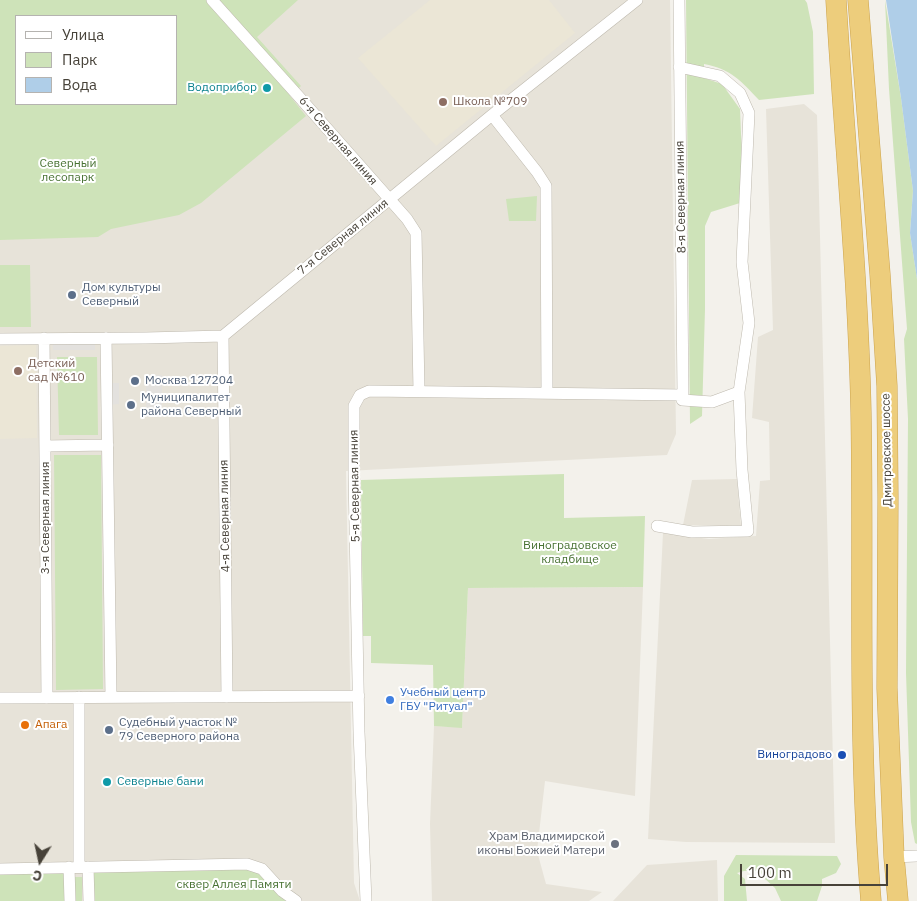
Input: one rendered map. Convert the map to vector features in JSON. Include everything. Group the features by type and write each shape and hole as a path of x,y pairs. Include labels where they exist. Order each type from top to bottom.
{"highway":[{"name":"Дмитровское шоссе","path":"836,0 859,347 861,412 861,697 867,855 871,901"},
{"name":"Дмитровское шоссе","path":"858,0 887,386 886,688 894,857 898,901"}],"street":[{"name":"6-я Северная линия","path":"212,0 307,105 407,220 416,233 419,391"},
{"name":"7-я Северная линия","path":"223,336 492,115 637,0"},
{"name":"8-я Северная линия","path":"679,0 682,397"},
{"path":"657,526 692,532 748,531 742,470 739,392 749,323 742,262 749,113 740,93 720,76 679,67"},
{"path":"492,115 546,186 547,393"},
{"path":"0,338 223,336"},
{"name":"4-я Северная линия","path":"223,336 227,697"},
{"name":"3-я Северная линия","path":"44,338 47,698"},
{"path":"106,338 111,697"},
{"name":"5-я Северная линия","path":"366,901 354,485 354,406 360,395 369,391 547,393 682,397 712,402 739,392"},
{"path":"46,446 108,445"},
{"path":"0,698 359,696"},
{"path":"70,901 79,867 79,697"},
{"path":"894,857 917,856"},
{"path":"0,869 246,864 262,869 282,891 296,901"},
{"path":"79,867 89,901"}],"shaded area":[{"path":"0,0 670,0 676,434 667,455 346,471 354,883 360,901 0,901"},
{"name":"Школа №709","path":"430,0 549,0 575,33 436,146 358,58"},
{"path":"804,104 817,115 835,843 686,842 648,839 663,533 709,539 756,536 760,481 770,480 769,422 752,418 758,337 773,330 766,109"},
{"path":"52,338 95,338 95,350 53,350"},
{"name":"Детский сад №610","path":"36,345 37,438 0,439 0,346"},
{"path":"146,375 162,375 162,417 146,417"},
{"path":"107,383 119,383 119,404 107,405"},
{"path":"737,479 741,526 683,525 692,480"},
{"path":"643,587 635,796 545,781 537,851 546,884 602,892 589,901 432,901 430,824 434,726 462,727 468,588"},
{"path":"717,860 718,901 613,901 647,865"}],"green space":[{"name":"Северный лесопарк","path":"0,0 298,0 257,37 301,86 290,96 306,116 201,203 179,215 111,229 98,237 0,240"},
{"path":"686,0 805,0 813,32 814,94 759,100 729,73 704,64 704,78 722,84 740,109 742,158 740,203 711,212 705,226 702,416 690,424"},
{"path":"885,0 901,98 913,191 910,233 917,279 917,844 915,843 911,822 906,673 908,419 904,339 907,329 889,89"},
{"path":"537,196 536,221 509,221 506,199"},
{"path":"0,265 30,265 31,327 0,327"},
{"path":"57,357 97,357 98,435 59,435"},
{"path":"54,455 101,455 103,689 56,690"},
{"name":"Виноградовское кладбище","path":"564,474 564,518 645,516 643,587 468,588 462,728 434,726 433,665 371,663 371,636 363,636 361,480"},
{"path":"736,855 837,856 841,864 836,873 822,879 822,886 817,901 781,901 775,888 764,878 760,871 744,871 737,873 745,879 747,901 724,901 724,876"},
{"name":"сквер Аллея Памяти","path":"243,867 261,874 289,901 93,901 93,869"},
{"path":"66,870 65,901 0,901 0,872"},
{"path":"74,877 82,877 82,901 75,901"}],"water":[{"path":"886,0 917,0 917,279 910,233 913,191"}],"place":[{"name":"Водоприбор","path":"267,88"},
{"name":"Школа №709","path":"443,102"},
{"name":"Дом культуры Северный","path":"72,295"},
{"name":"Детский сад №610","path":"18,371"},
{"name":"Москва 127204","path":"135,381"},
{"name":"Муниципалитет района Северный","path":"131,405"},
{"name":"Учебный центр ГБУ \"Ритуал\"","path":"390,700"},
{"name":"Апага","path":"25,725"},
{"name":"Судебный участок № 79 Северного района","path":"109,730"},
{"name":"Виноградово","path":"842,755"},
{"name":"Северные бани","path":"107,782"},
{"name":"Храм Владимирской иконы Божией Матери","path":"615,844"}]}
